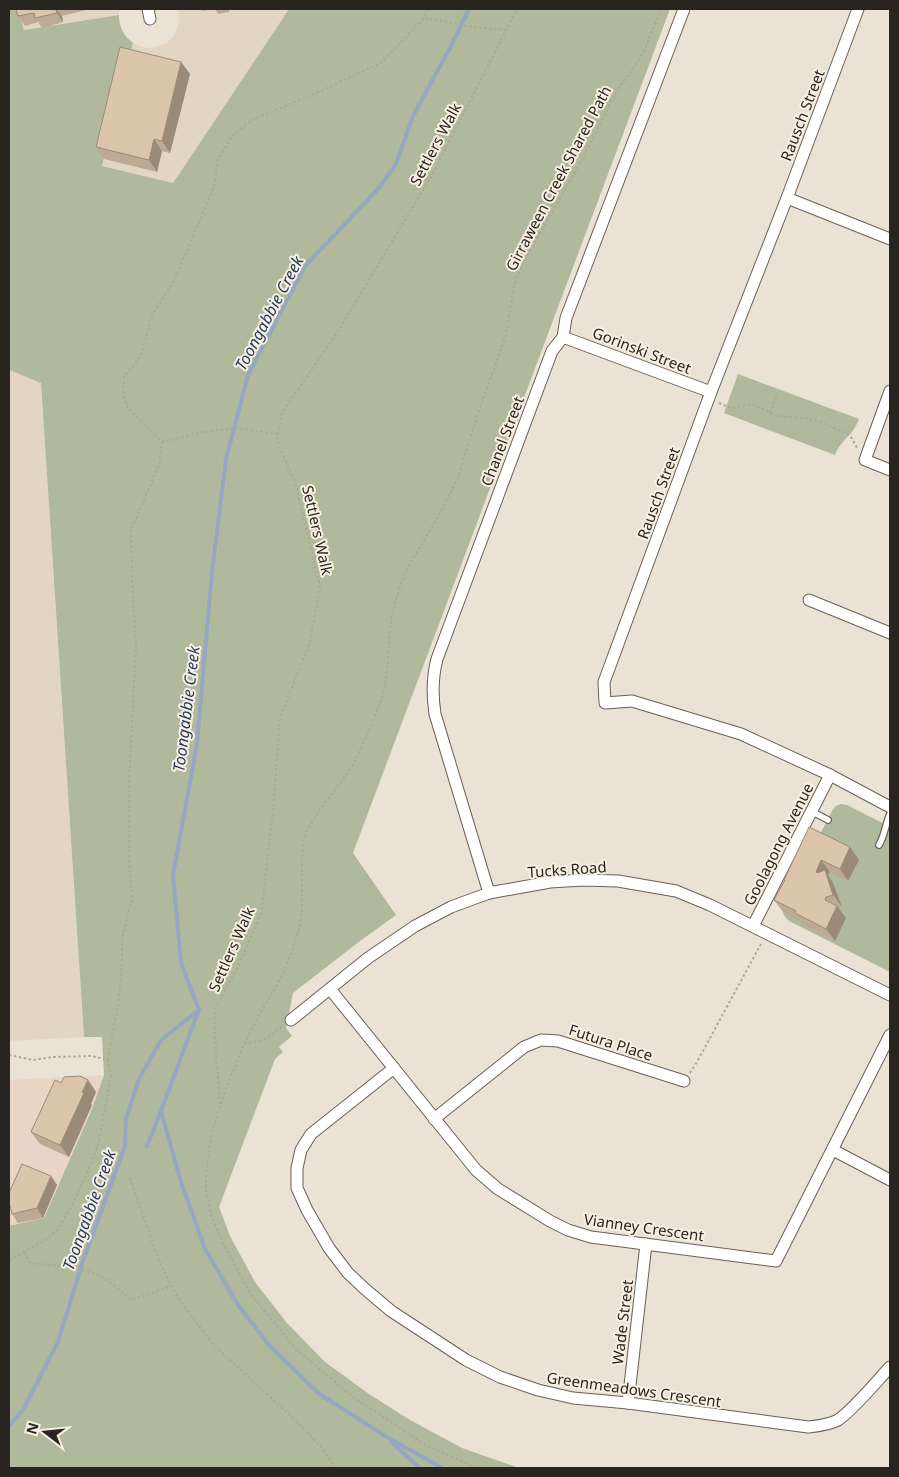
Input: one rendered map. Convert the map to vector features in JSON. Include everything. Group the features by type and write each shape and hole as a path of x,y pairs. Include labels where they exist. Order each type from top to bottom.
{"street":[{"name":"Chanel Street","path":"489,893 435,714 432,696 433,675 437,659 552,351 563,337 566,318 684,9"},
{"name":"Rausch Street","path":"858,9 710,396 604,682 605,702 632,701 741,734 830,775 890,807"},
{"path":"787,198 890,239"},
{"name":"Gorinski Street","path":"563,337 710,396"},
{"path":"890,391 865,460 890,470"},
{"path":"809,600 890,632"},
{"name":"Goolagong Avenue","path":"753,926 830,775"},
{"name":"Tucks Road","path":"291,1020 368,958 415,926 451,907 489,893 550,882 583,880 618,881 676,891 710,905 890,995"},
{"name":"Vianney Crescent","path":"330,989 476,1170 498,1188 550,1221 568,1230 591,1237 776,1261 890,1035"},
{"name":"Futura Place","path":"434,1119 524,1047 541,1040 558,1040 684,1081"},
{"name":"Greenmeadows Crescent","path":"394,1068 311,1134 301,1150 297,1168 298,1188 307,1210 329,1248 348,1273 391,1311 466,1360 500,1377 538,1390 573,1398 628,1403 808,1427 837,1420 890,1367"},
{"path":"833,1150 890,1180"},
{"name":"Wade Street","path":"628,1403 646,1244"}],"lane":[{"path":"811,811 828,820"},
{"path":"879,845 885,834 885,825 890,814"}],"path":[{"path":"162,442 127,406 123,390 124,376 138,361 151,317 174,281 214,187 218,160 232,136 252,120 381,63 424,18 427,9"},
{"name":"Settlers Walk","path":"220,1105 214,1010 237,968 261,915 273,812 280,717 310,643 320,586 295,482 277,441 282,412 340,328 432,177 517,9"},
{"name":"Girraween Creek Shared Path","path":"476,1468 424,1444 352,1397 296,1349 252,1296 222,1242 211,1215 206,1189 206,1173 212,1132 220,1105 244,1044 283,974 300,926 302,857 306,832 318,812 353,765 383,695 388,664 392,614 399,589 407,569 438,517 457,480 478,413 506,336 514,285 523,263 582,160 617,90 636,65 645,49 660,9"},
{"path":"424,18 473,27 507,30"},
{"path":"770,413 778,395"},
{"path":"710,396 731,408 752,404 777,416 803,418 833,427 851,437 865,460"},
{"path":"162,442 203,432 234,428 278,434"},
{"path":"9,1260 47,1239 57,1230 72,1206 99,1140 110,1084 111,1075 108,1060 119,998 122,938 132,899 129,859 129,779 136,647 131,530 159,465 162,442"},
{"path":"684,1081 697,1062 767,933"},
{"path":"244,1044 266,1039 291,1020"},
{"path":"9,1056 33,1060 53,1057 92,1056 108,1060"},
{"path":"130,1178 154,1248 170,1286 186,1309 214,1345 320,1446 334,1465 334,1468"},
{"path":"24,1251 30,1263 56,1265 101,1276 131,1300 170,1286"}],"shaded area":[{"path":"18,9 120,9 119,15 24,30"},
{"path":"178,9 289,9 173,183 102,166 133,43 147,48 167,43 174,35 178,25"},
{"path":"9,370 41,383 84,1037 9,1041"},
{"path":"104,1075 92,1109 44,1218 9,1226 9,1080"}],"green space":[{"path":"9,9 18,9 24,30 119,15 122,31 133,43 102,166 173,183 289,9 670,9 353,853 396,915 293,993 286,1028 292,1036 279,1047 283,1052 275,1059 219,1207 230,1236 255,1282 287,1323 325,1362 369,1394 410,1420 462,1448 519,1468 9,1468 9,1226 44,1218 92,1109 104,1075 102,1037 84,1037 41,383 9,370"},
{"path":"738,374 859,419 854,430 840,445 835,455 724,413"},
{"path":"841,804 847,805 890,827 890,972 789,921 783,913 783,906 832,811"}],"building":[{"path":"16,9 56,9 57,13 35,18 34,13 18,16"},
{"path":"120,47 181,62 162,141 154,139 149,160 96,147"},
{"path":"809,827 850,847 840,869 821,860 816,872 825,870 833,895 826,897 825,900 837,906 826,929 774,900"},
{"path":"80,1076 88,1080 60,1145 31,1132 55,1080 61,1083 64,1077"},
{"path":"22,1164 51,1176 37,1208 12,1214 9,1193"}],"waterway":[{"name":"Toongabbie Creek","path":"9,1426 23,1410 58,1342 83,1261 125,1146 126,1119 139,1079 161,1040 199,1010 181,963 173,875 197,744 212,572 226,459 248,375 305,266 379,188 396,164 413,116 469,9"},
{"path":"198,1012 161,1111 181,1182 205,1249 238,1305 269,1345 318,1393 385,1436 442,1468"},
{"path":"147,1146 161,1111"},
{"path":"392,1443 420,1468"}]}
